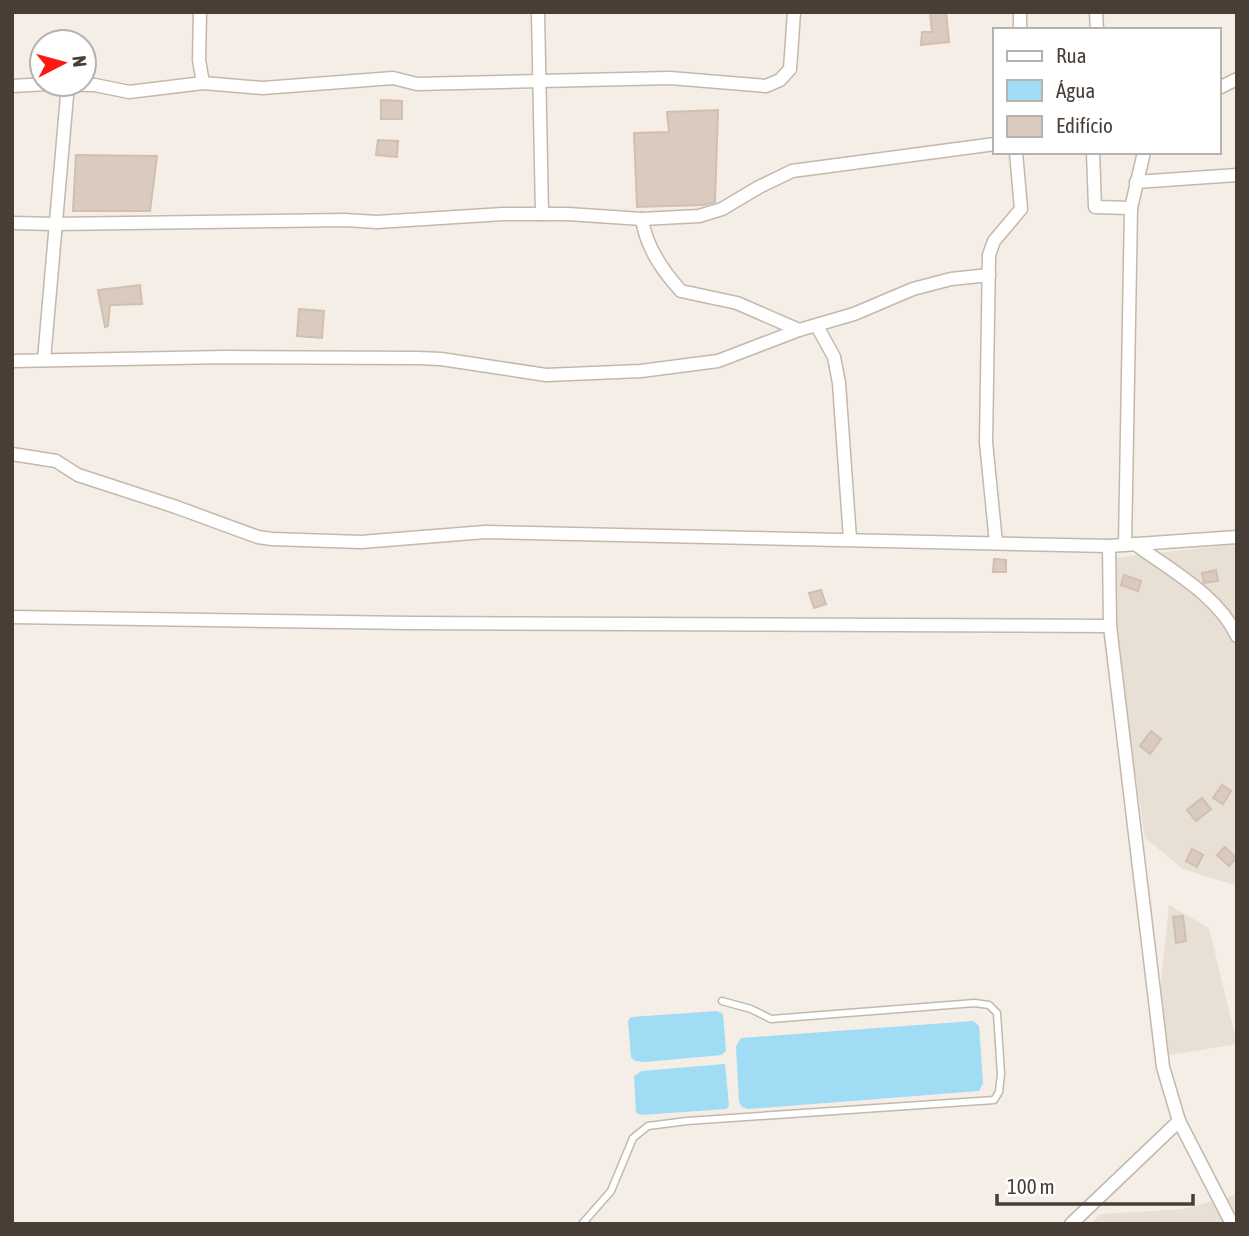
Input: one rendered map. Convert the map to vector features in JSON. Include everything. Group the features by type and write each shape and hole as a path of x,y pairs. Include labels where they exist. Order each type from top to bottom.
{"street":[{"path":"200,12 199,60 203,83"},
{"path":"538,12 542,214"},
{"path":"98,86 129,92 203,83 263,88 393,78 417,84 670,78 765,86 780,80 790,69 794,12"},
{"path":"1221,87 1237,79"},
{"path":"44,360 67,98"},
{"path":"12,223 377,222 503,214 642,219 699,216 722,209 792,171 993,144"},
{"path":"996,543 986,442 989,255 994,241 1021,209 1016,154"},
{"path":"1093,154 1095,207 1131,208"},
{"path":"1130,545 1131,208 1143,154"},
{"path":"1136,181 1237,175"},
{"path":"642,219 650,249 681,291 737,303 799,330"},
{"path":"12,361 225,357 418,358 546,375 641,370 718,361 799,330 853,314 913,289 951,279 989,275"},
{"path":"817,326 834,357 839,383 850,539"},
{"path":"12,454 56,461 78,475 258,537 272,539 362,542 485,532 1109,546 1237,537"},
{"path":"1130,545 1202,593 1233,627 1237,636"},
{"path":"1109,546 1110,626 1163,1067 1179,1121 1232,1224"},
{"path":"12,617 425,623 1110,626"},
{"path":"1071,1224 1179,1121"}],"lane":[{"path":"582,1224 611,1191 633,1138 648,1126 994,1100 999,1093 1001,1074 996,1013 989,1005 975,1003 771,1019 751,1009 722,1001"}],"shaded area":[{"path":"1237,544 1237,886 1183,869 1145,838 1103,559"},
{"path":"1169,905 1209,928 1237,1044 1158,1057 1155,1038"},
{"path":"1237,1194 1237,1224 1090,1224 1100,1214 1184,1209"}],"water":[{"path":"717,1011 723,1014 726,1051 722,1055 645,1062 635,1061 631,1057 628,1021 631,1017"},
{"path":"973,1021 979,1026 983,1083 979,1091 748,1109 742,1107 739,1102 736,1046 741,1038"},
{"path":"725,1064 729,1106 726,1109 641,1115 636,1113 634,1076 642,1071"}],"building":[{"path":"930,12 946,12 949,42 921,45 922,32 932,32"},
{"path":"381,100 402,101 402,119 381,119"},
{"path":"718,110 715,202 704,205 637,207 634,133 669,132 667,112"},
{"path":"378,140 398,141 397,157 376,155"},
{"path":"76,155 157,156 150,211 73,211"},
{"path":"140,285 142,304 110,305 108,326 105,327 98,290"},
{"path":"299,309 324,311 322,338 297,336"},
{"path":"994,559 1006,560 1006,572 993,572"},
{"path":"1216,570 1218,581 1204,583 1202,573"},
{"path":"1124,575 1141,581 1138,591 1121,585"},
{"path":"821,590 826,604 814,608 809,593"},
{"path":"1151,731 1161,739 1150,754 1140,746"},
{"path":"1222,785 1231,791 1223,804 1213,798"},
{"path":"1202,798 1211,809 1196,821 1187,810"},
{"path":"1225,847 1236,858 1229,866 1217,855"},
{"path":"1192,849 1203,855 1197,867 1186,861"},
{"path":"1183,916 1186,941 1176,943 1173,917"}]}
